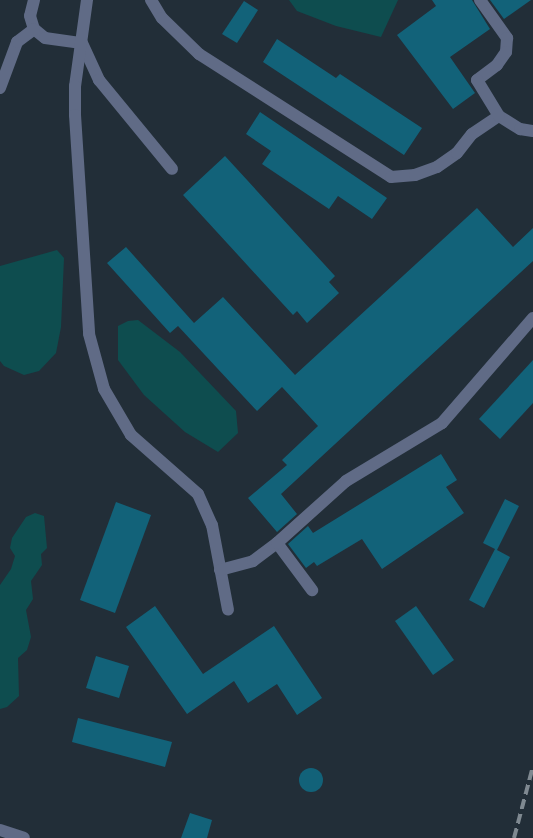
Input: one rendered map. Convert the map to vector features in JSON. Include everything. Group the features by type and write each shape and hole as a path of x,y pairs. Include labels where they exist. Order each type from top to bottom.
{"lane":[{"path":"34,0 30,16 34,30 44,38 82,43"},
{"path":"87,0 75,86 75,115 88,334 104,389 131,435 198,494 212,526 228,610"},
{"path":"151,0 162,18 199,54 391,177 415,175 438,167 457,153 472,134 499,116"},
{"path":"480,0 506,38 506,52 497,65 476,80 499,116 520,129 533,132"},
{"path":"0,88 17,42 34,30"},
{"path":"82,43 99,80 172,169"},
{"path":"220,570 253,561 277,543 346,482 442,423 533,318"},
{"path":"277,543 312,590"},
{"path":"0,830 24,838"}],"shaded area":[{"path":"289,0 398,0 381,37 336,26 297,11"},
{"path":"57,250 64,258 61,327 56,353 39,371 24,375 4,366 0,361 0,266"},
{"path":"138,320 180,352 236,411 238,433 218,452 185,432 144,395 118,360 118,326 128,321"},
{"path":"35,513 44,516 47,548 41,554 42,565 31,581 33,599 26,610 31,637 27,650 18,658 19,696 7,707 0,709 0,585 11,569 15,556 10,548 12,538 26,517"}],"building":[{"path":"432,0 472,0 490,29 450,57 475,93 453,109 397,35 436,6"},
{"path":"490,0 531,0 504,19"},
{"path":"244,1 258,10 237,43 222,34"},
{"path":"277,39 336,78 340,74 422,128 404,155 263,62"},
{"path":"260,112 387,198 372,219 338,196 329,209 262,164 271,151 246,134"},
{"path":"225,156 335,276 329,282 339,293 307,323 297,311 293,315 183,195"},
{"path":"477,208 513,247 533,228 533,261 281,494 297,514 277,532 248,498 287,465 282,460 318,426 282,387 257,411 178,326 170,333 107,263 126,247 194,323 223,297 295,375"},
{"path":"533,360 533,403 500,439 479,419"},
{"path":"441,454 457,480 446,487 464,513 382,569 362,539 317,566 314,562 306,568 288,544 308,526 313,533"},
{"path":"505,499 519,506 497,550 510,557 484,608 469,600 495,549 483,543"},
{"path":"116,502 151,515 115,613 80,600"},
{"path":"155,606 203,674 274,626 322,698 297,715 277,684 248,703 234,681 187,714 126,627"},
{"path":"416,606 454,660 433,675 395,621"},
{"path":"96,656 129,666 119,698 86,688"},
{"path":"78,718 172,742 165,767 72,742"},
{"path":"311,768 320,771 323,780 320,789 311,792 302,789 299,780 302,771"},
{"path":"190,813 212,820 207,838 181,838"}],"railway":[{"path":"514,838 533,766"}]}
